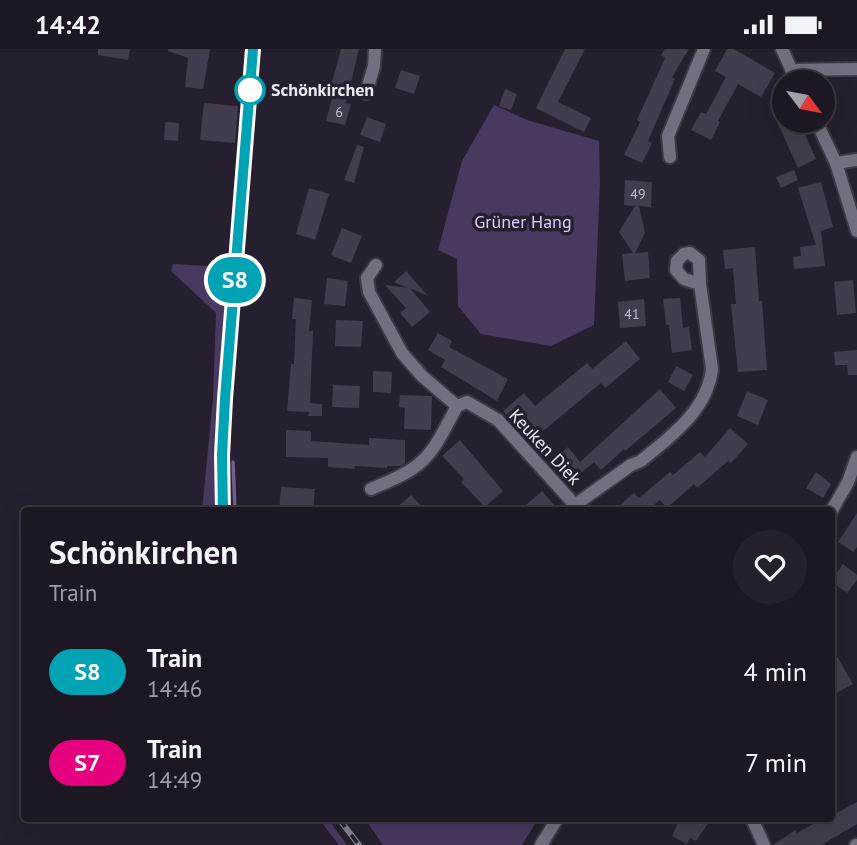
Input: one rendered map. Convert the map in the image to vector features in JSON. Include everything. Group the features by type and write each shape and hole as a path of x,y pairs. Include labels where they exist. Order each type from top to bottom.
{"street":[{"path":"366,93 374,66 375,49"},
{"path":"670,157 668,136 704,49"},
{"path":"782,49 791,69 857,69"},
{"path":"822,133 836,163 857,231"},
{"path":"836,163 857,160"},
{"name":"Keuken Diek","path":"376,265 367,278 369,292 402,353 422,376 457,406 467,402 498,420 572,507"},
{"path":"574,507 631,465 642,461 694,414 710,380 712,369 700,284"},
{"path":"371,489 420,465 433,451 457,406"},
{"path":"834,507 848,482 857,457"},
{"path":"541,845 555,822"},
{"path":"753,822 764,845"}],"green space":[{"name":"Grüner Hang","path":"494,105 527,120 599,141 600,182 594,325 551,346 481,334 458,306 457,259 438,250 462,161"},
{"path":"173,264 227,267 218,507 202,507 213,398 216,313 171,271"},
{"path":"321,822 330,822 347,845 339,845"},
{"path":"367,822 536,822 522,845 383,845"}],"building":[{"path":"98,49 130,49 128,60 98,55"},
{"path":"168,49 210,49 203,89 185,87 188,58"},
{"path":"341,49 359,49 346,103 351,104 345,125 326,121 335,87 331,86"},
{"path":"565,49 585,49 558,102 591,118 584,132 536,108"},
{"path":"665,49 689,49 672,77 675,79 648,141 652,143 642,163 624,155 665,58 661,55"},
{"path":"727,49 734,49 772,71 772,78 761,97 738,84 711,140 691,130 701,112 706,114 726,77 715,71"},
{"path":"401,70 420,76 414,94 395,88"},
{"path":"505,89 517,94 511,110 499,106"},
{"path":"204,103 238,106 235,143 200,140"},
{"path":"367,117 386,124 380,142 360,135"},
{"path":"165,122 179,123 178,141 164,140"},
{"path":"782,133 804,133 816,159 798,168"},
{"path":"357,145 364,147 354,183 344,180"},
{"path":"794,170 798,180 781,188 776,177"},
{"path":"625,180 652,182 651,207 639,206 645,233 635,253 648,252 650,278 625,281 622,254 633,253 619,232 635,206 624,205"},
{"path":"821,182 833,227 821,231 825,266 794,269 793,257 801,256 800,247 816,245 798,188"},
{"path":"309,188 329,194 315,240 296,234"},
{"path":"342,228 362,236 351,263 331,255"},
{"path":"755,247 767,370 738,372 731,304 736,304 733,268 725,269 723,250"},
{"path":"406,271 428,296 410,288 430,312 412,327 400,313 406,308 385,285 408,288 394,282"},
{"path":"327,278 348,281 345,306 324,304"},
{"path":"853,280 856,313 837,315 834,282"},
{"path":"294,298 312,300 309,331 313,331 310,403 322,404 322,416 308,416 309,412 287,411 291,364 294,364"},
{"path":"680,298 683,328 689,327 692,350 672,353 663,299"},
{"path":"644,299 646,326 620,328 618,302"},
{"path":"336,320 363,321 361,347 335,346"},
{"path":"438,333 452,341 449,347 508,379 497,401 441,367 445,360 428,350"},
{"path":"626,341 640,359 605,388 601,383 531,441 503,411 524,393 535,406 587,363 592,369"},
{"path":"857,350 857,375 848,375 847,365 835,365 834,352"},
{"path":"676,366 693,375 684,391 668,382"},
{"path":"373,371 392,372 391,393 373,392"},
{"path":"333,385 360,386 359,408 332,407"},
{"path":"660,389 676,408 601,470 594,462 569,483 551,462 568,447 580,462"},
{"path":"747,391 768,400 758,425 737,416"},
{"path":"400,395 432,396 431,430 404,429 405,408 399,407"},
{"path":"730,428 748,444 731,463 728,461 697,488 694,484 668,507 660,500 651,507 618,507 634,493 639,498 670,472 673,475 700,452 705,457"},
{"path":"286,430 311,431 311,441 369,445 369,438 405,440 405,463 387,468 355,466 354,469 328,467 328,458 286,457"},
{"path":"460,440 503,491 485,507 461,482 464,479 442,456"},
{"path":"816,472 831,484 823,498 806,488"},
{"path":"281,487 315,489 313,507 279,507"},
{"path":"542,491 555,506 554,507 524,507"},
{"path":"411,495 422,507 398,507"},
{"path":"857,513 857,547 853,552 838,542"},
{"path":"843,564 857,575 857,580 847,593 835,584 835,575"},
{"path":"835,653 853,684 835,694"},
{"path":"857,802 857,824 821,845 773,845 795,830 797,833 817,822 835,822 835,814"},
{"path":"679,822 709,822 696,841 690,838 687,844 672,836"}],"waterway":[{"path":"233,462 235,507"}],"railway":[{"path":"223,507 221,483 225,399 253,49"},
{"path":"341,822 359,845"}],"train":[{"name":"S8","path":"223,507 225,399 253,49"}],"place":[{"name":"Schönkirchen","path":"250,90"}]}
